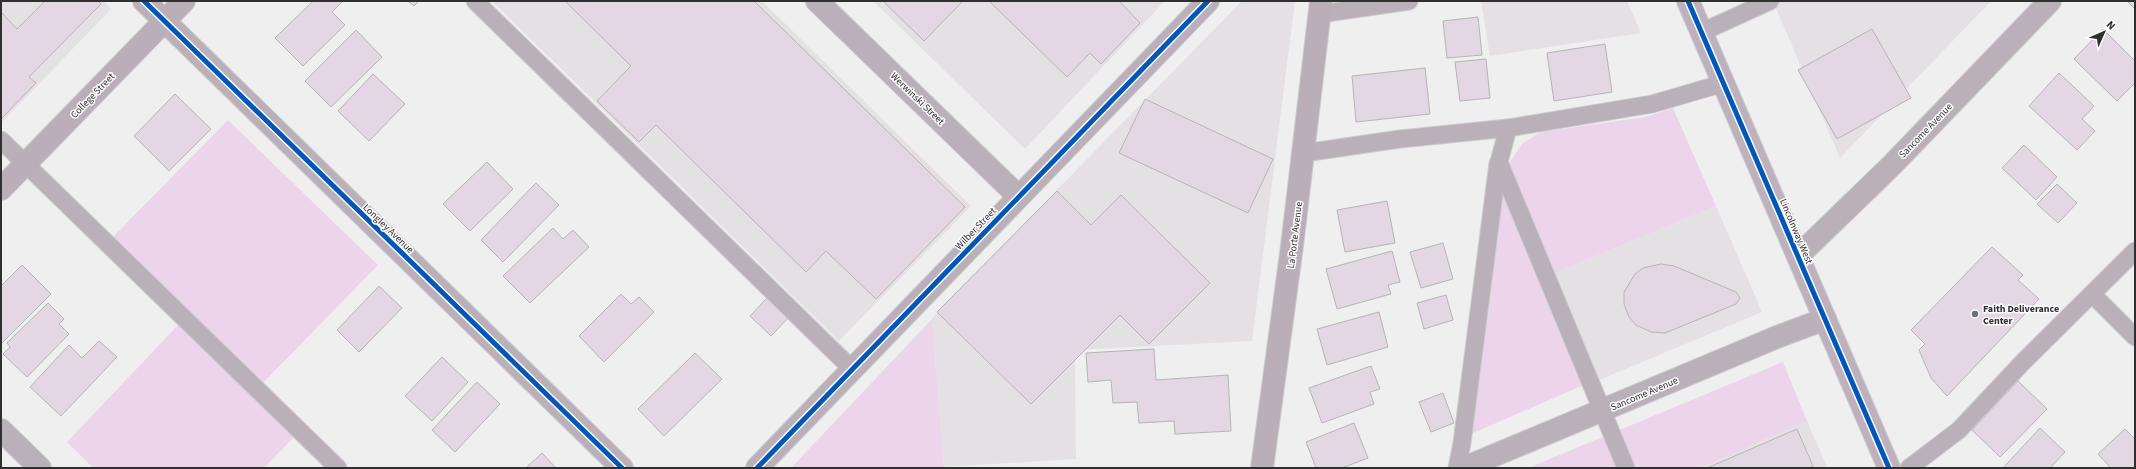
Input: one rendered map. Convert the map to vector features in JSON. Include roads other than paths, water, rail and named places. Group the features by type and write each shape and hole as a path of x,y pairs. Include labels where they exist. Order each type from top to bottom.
{"main road":[{"name":"Lincolnway West","path":"1688,1 1889,468"}],"street":[{"name":"Longley Avenue","path":"144,1 622,468"},
{"name":"College Street","path":"1,189 184,1"},
{"name":"Werwinski Street","path":"817,1 1018,196"},
{"name":"Wilber Street","path":"757,468 1018,196 1208,1"},
{"name":"Sancome Avenue","path":"1798,256 1892,165 2050,1"},
{"name":"La Porte Avenue","path":"1262,468 1304,153 1321,7"},
{"name":"Sancome Avenue","path":"1464,468 1825,319"},
{"path":"1,430 40,468"}],"lane":[{"path":"475,1 852,369"},
{"path":"1321,7 1409,1"},
{"path":"1702,32 1770,1"},
{"path":"1304,153 1400,139 1508,128 1652,104 1724,84"},
{"path":"1457,468 1463,435 1499,162 1508,128"},
{"path":"1,140 338,468"},
{"path":"1499,162 1560,307 1601,411 1626,468"},
{"path":"1908,468 1959,430 2023,362 2135,251"},
{"path":"2092,294 2135,337"}],"place":[{"name":"Faith Deliverance Center","path":"1975,314"}]}
